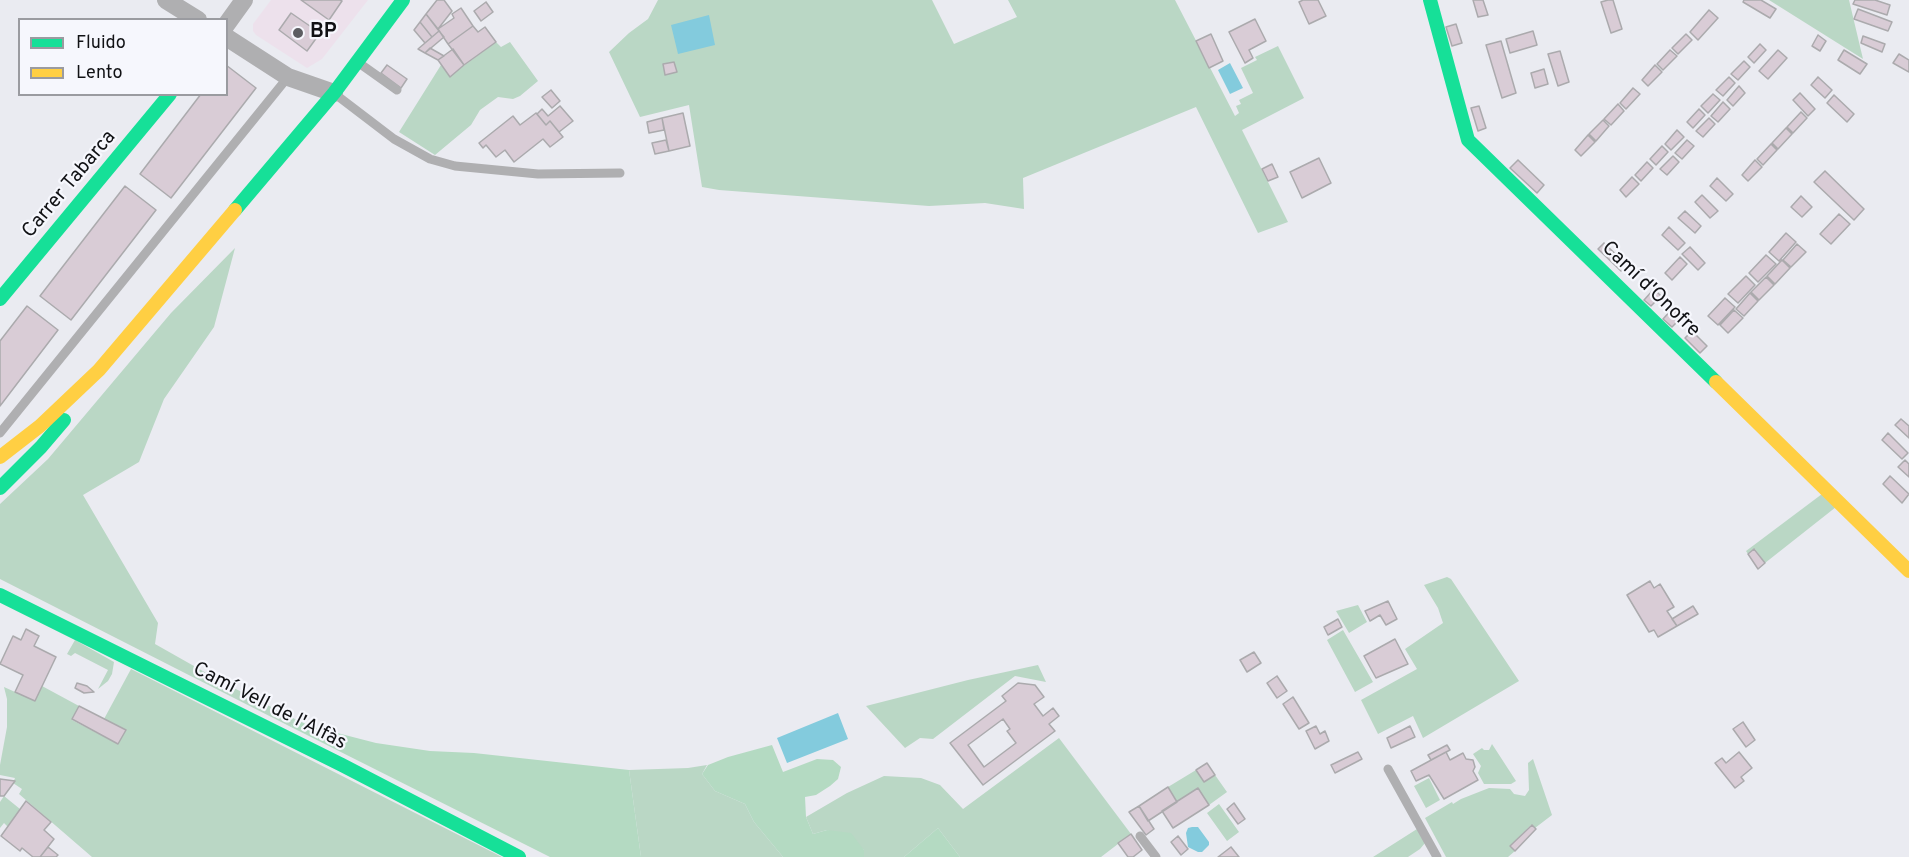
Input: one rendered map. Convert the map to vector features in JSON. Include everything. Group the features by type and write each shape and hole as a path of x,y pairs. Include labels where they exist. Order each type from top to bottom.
{"street":[{"path":"166,0 195,18"},
{"path":"228,21 244,0"},
{"path":"0,457 40,426 99,370 334,93 403,0"},
{"name":"Camí d'Onofre","path":"1430,0 1468,140 1909,571"},
{"path":"228,38 288,77 334,93"},
{"name":"Carrer Tabarca","path":"0,299 168,96"},
{"path":"0,488 41,447 79,403 99,370"},
{"name":"Camí Vell de l'Alfàs","path":"0,595 342,765 519,857"}],"lane":[{"path":"357,61 397,90"},
{"path":"0,433 288,77"},
{"path":"334,93 394,140 430,159 455,166 538,174 620,173"},
{"path":"1388,769 1437,857"},
{"path":"1140,836 1156,857"}],"shaded area":[{"name":"BP","path":"271,0 368,0 322,59 307,68 253,31 253,24"}],"green space":[{"path":"658,0 932,0 954,44 1017,17 1008,0 1175,0 1235,116 1239,113 1236,106 1241,104 1239,100 1253,93 1241,68 1257,60 1255,57 1278,46 1304,98 1242,130 1288,222 1258,233 1196,107 1023,178 1024,209 985,203 929,206 702,187 689,105 640,117 609,52 648,19"},
{"path":"1769,0 1849,0 1863,59"},
{"path":"496,42 501,47 510,42 538,81 513,99 498,97 480,110 471,125 435,155 399,132 441,65 450,76"},
{"path":"235,248 214,327 164,399 139,462 83,495 158,623 155,644 295,719 291,727 0,579 0,504 48,459 171,313"},
{"path":"1822,494 1836,507 1765,563 1755,549 1748,554 1746,551"},
{"path":"1447,577 1451,579 1519,681 1423,738 1413,716 1378,734 1361,700 1417,669 1405,649 1443,623 1438,608 1424,585"},
{"path":"1358,605 1367,622 1349,633 1336,611"},
{"path":"1343,630 1373,682 1355,692 1327,640"},
{"path":"75,640 114,662 108,681 98,689 108,670 75,653 71,656 67,654"},
{"path":"1038,665 1046,682 1015,676 933,739 920,738 905,748 866,706 968,680"},
{"path":"131,669 502,857 92,857 19,794 22,789 13,783 15,778 0,775 7,727 7,699 4,687 35,701 42,686 79,706 72,720 118,744 104,719"},
{"path":"295,719 310,726 376,743 430,751 474,753 629,770 641,857 550,857 291,727"},
{"path":"1059,738 1131,834 1101,857 960,857 938,828 904,857 864,857 864,850 827,830 813,834 806,817 847,793 884,776 921,778 940,785 963,809"},
{"path":"1492,744 1516,781 1511,784 1484,784 1478,773 1481,766 1473,754 1482,748 1489,750"},
{"path":"772,745 783,772 817,759 833,760 841,767 838,779 830,786 816,795 805,797 806,817 813,834 827,830 851,833 864,850 864,857 783,857 754,822 745,804 715,791 702,774 708,765"},
{"path":"1533,759 1552,815 1535,828 1531,825 1510,846 1515,851 1508,857 1446,857 1425,818 1452,802 1453,804 1489,788 1510,789 1514,794 1525,796 1529,790 1528,763"},
{"path":"707,765 702,774 715,791 745,804 754,822 783,857 641,857 629,770"},
{"path":"1196,770 1204,782 1215,775 1227,792 1209,805 1198,789 1177,802 1168,787"},
{"path":"1429,778 1440,800 1426,808 1414,786"},
{"path":"4,796 20,809 8,827 4,823 0,828 0,802"},
{"path":"1219,804 1239,832 1227,841 1207,813"},
{"path":"938,828 960,857 904,857"},
{"path":"1417,829 1425,843 1408,857 1373,857"}],"water":[{"path":"709,15 715,45 678,54 671,25"},
{"path":"1230,63 1243,88 1230,94 1218,70"},
{"path":"838,713 848,739 787,763 777,738"},
{"path":"1198,827 1209,842 1202,852 1188,847 1186,833 1188,828"}],"building":[{"path":"301,0 340,0 342,1 329,20"},
{"path":"437,0 444,0 452,11 438,29 426,14"},
{"path":"1318,0 1326,16 1309,24 1299,2"},
{"path":"1473,0 1483,0 1488,15 1478,17"},
{"path":"1613,0 1622,29 1611,33 1601,2"},
{"path":"1744,0 1761,0 1776,9 1770,18 1743,2"},
{"path":"1855,0 1875,0 1890,5 1887,15 1853,4"},
{"path":"486,2 493,12 481,21 474,11"},
{"path":"461,8 473,26 448,44 438,29 454,18 452,14"},
{"path":"1858,9 1892,22 1888,31 1854,19"},
{"path":"1709,10 1718,18 1698,40 1690,32"},
{"path":"291,13 320,33 307,51 279,30"},
{"path":"426,14 439,31 432,37 420,22"},
{"path":"1255,19 1266,41 1249,50 1253,58 1245,63 1229,32"},
{"path":"420,22 432,37 425,43 414,30"},
{"path":"1456,24 1462,43 1452,46 1446,27"},
{"path":"473,26 478,32 485,27 496,42 464,65 448,44"},
{"path":"439,31 444,37 425,53 418,49"},
{"path":"1533,31 1537,45 1510,53 1506,39"},
{"path":"1211,34 1223,61 1209,68 1196,41"},
{"path":"1686,34 1692,40 1678,54 1672,48"},
{"path":"1818,35 1826,41 1820,51 1812,46"},
{"path":"1863,36 1885,44 1882,52 1861,43"},
{"path":"1501,41 1516,93 1502,98 1486,45"},
{"path":"1760,44 1766,50 1754,63 1748,57"},
{"path":"430,48 444,56 438,60 425,53"},
{"path":"453,49 464,65 450,77 438,60"},
{"path":"1670,50 1677,56 1663,70 1657,64"},
{"path":"1778,50 1787,58 1768,79 1759,71"},
{"path":"1844,50 1867,64 1860,74 1838,60"},
{"path":"1560,51 1569,82 1558,86 1548,54"},
{"path":"1899,54 1909,60 1909,72 1893,63"},
{"path":"1744,61 1750,67 1738,80 1731,74"},
{"path":"674,62 677,72 665,75 663,64"},
{"path":"387,65 407,79 401,88 381,73"},
{"path":"1655,65 1662,72 1648,86 1642,80"},
{"path":"228,67 256,88 171,198 140,174 199,96 228,96"},
{"path":"1544,69 1548,84 1535,88 1531,73"},
{"path":"1729,77 1735,83 1723,96 1716,90"},
{"path":"1818,77 1832,90 1825,98 1811,85"},
{"path":"1739,86 1745,93 1733,106 1727,100"},
{"path":"1633,88 1640,94 1626,109 1620,103"},
{"path":"551,90 560,101 552,108 542,97"},
{"path":"1800,93 1815,109 1808,116 1793,100"},
{"path":"1713,94 1720,100 1708,113 1701,106"},
{"path":"1834,95 1854,114 1847,122 1827,103"},
{"path":"1723,102 1730,109 1718,122 1711,116"},
{"path":"1618,104 1624,111 1611,125 1604,119"},
{"path":"560,106 573,121 559,132 550,121 546,125 537,114 542,109 548,116"},
{"path":"1479,106 1486,128 1478,131 1471,108"},
{"path":"1699,109 1705,115 1693,128 1687,122"},
{"path":"1801,112 1807,118 1793,133 1787,127"},
{"path":"536,113 546,125 550,121 563,137 550,147 543,139 514,162 505,150 496,157 486,145 483,148 479,143 513,116 520,125"},
{"path":"683,113 690,146 669,151 662,118"},
{"path":"662,118 664,130 649,133 647,122"},
{"path":"1709,118 1715,124 1703,137 1696,131"},
{"path":"1603,120 1609,126 1596,141 1589,134"},
{"path":"1786,128 1792,134 1778,149 1772,143"},
{"path":"1677,130 1684,137 1671,150 1665,144"},
{"path":"1588,135 1595,142 1581,156 1575,150"},
{"path":"666,140 669,151 655,154 652,143"},
{"path":"1687,140 1694,146 1682,159 1675,153"},
{"path":"1771,144 1777,150 1763,165 1757,159"},
{"path":"1662,146 1668,152 1656,165 1650,159"},
{"path":"1673,156 1679,162 1667,175 1660,169"},
{"path":"1319,158 1331,183 1302,198 1290,172"},
{"path":"1518,160 1544,185 1537,193 1510,168"},
{"path":"1755,160 1762,167 1748,181 1742,175"},
{"path":"1647,162 1653,168 1641,181 1635,175"},
{"path":"1272,164 1278,177 1268,181 1262,169"},
{"path":"1825,171 1864,209 1854,220 1814,182"},
{"path":"1632,177 1639,184 1626,197 1620,190"},
{"path":"1717,178 1733,194 1726,201 1710,186"},
{"path":"125,186 156,210 71,320 40,296"},
{"path":"1702,195 1718,211 1710,218 1695,202"},
{"path":"1801,196 1812,207 1802,217 1791,207"},
{"path":"1685,211 1701,226 1695,233 1678,218"},
{"path":"1839,214 1850,224 1831,244 1820,234"},
{"path":"1669,227 1685,243 1678,250 1662,235"},
{"path":"1786,233 1796,242 1779,261 1769,252"},
{"path":"1604,243 1627,265 1621,271 1598,249"},
{"path":"1797,244 1806,252 1791,267 1783,260"},
{"path":"1690,247 1705,263 1698,270 1682,254"},
{"path":"1766,255 1776,264 1758,282 1749,273"},
{"path":"1680,257 1687,264 1672,280 1665,273"},
{"path":"1782,260 1790,268 1775,284 1767,276"},
{"path":"1746,276 1755,285 1738,303 1728,294"},
{"path":"1766,277 1774,285 1759,300 1751,292"},
{"path":"1654,289 1661,296 1651,306 1644,300"},
{"path":"1750,293 1758,301 1744,316 1736,309"},
{"path":"1725,298 1735,307 1718,325 1708,316"},
{"path":"27,306 58,330 0,406 0,341"},
{"path":"1673,308 1682,317 1672,327 1663,319"},
{"path":"1734,310 1743,318 1728,333 1720,325"},
{"path":"1692,331 1707,346 1700,353 1685,338"},
{"path":"1901,419 1909,426 1909,438 1895,425"},
{"path":"1888,433 1908,453 1902,459 1882,440"},
{"path":"1905,460 1909,464 1909,477 1898,467"},
{"path":"1890,476 1909,494 1902,503 1883,484"},
{"path":"1754,549 1765,563 1758,569 1748,554"},
{"path":"1650,581 1654,588 1660,584 1674,607 1667,611 1677,626 1658,637 1654,630 1649,632 1627,595"},
{"path":"1388,601 1397,619 1386,625 1380,615 1370,621 1365,611"},
{"path":"1693,606 1698,614 1677,626 1672,619"},
{"path":"1338,619 1342,627 1328,635 1324,627"},
{"path":"26,629 39,636 34,646 56,657 35,701 15,692 23,675 0,664 13,636 21,640"},
{"path":"1395,639 1408,664 1376,678 1364,656"},
{"path":"1254,652 1261,663 1247,672 1240,660"},
{"path":"1277,676 1287,691 1277,698 1267,683"},
{"path":"77,683 87,686 94,692 84,693 75,688"},
{"path":"1018,683 1035,685 1044,697 1034,704 1043,716 1053,708 1059,716 1049,724 1055,731 983,785 950,743 1006,701 1002,696","holes":["1003,719 1010,729 1007,731 1016,743 984,767 968,745"]},
{"path":"1293,697 1309,723 1299,729 1283,704"},
{"path":"79,706 126,730 118,744 72,719"},
{"path":"1743,722 1755,740 1746,747 1733,729"},
{"path":"1316,726 1320,734 1325,731 1329,741 1315,749 1306,731"},
{"path":"1410,726 1415,737 1391,748 1387,738"},
{"path":"1447,745 1450,750 1431,760 1428,755"},
{"path":"1358,752 1362,759 1335,773 1331,765"},
{"path":"1446,752 1450,760 1463,753 1466,759 1473,760 1475,767 1473,771 1478,780 1444,799 1429,775 1416,781 1411,771"},
{"path":"1739,752 1752,768 1741,777 1744,781 1735,788 1715,763 1722,758 1726,763"},
{"path":"1207,763 1215,775 1204,782 1196,770"},
{"path":"0,779 15,781 4,796 0,796"},
{"path":"1168,787 1177,802 1148,821 1139,806"},
{"path":"1198,788 1209,805 1173,828 1162,811"},
{"path":"26,801 51,822 44,830 54,839 40,857 33,857 22,848 20,851 1,836"},
{"path":"1234,803 1245,819 1238,824 1227,809"},
{"path":"1139,806 1154,829 1146,835 1129,812"},
{"path":"1532,825 1536,829 1515,851 1510,846"},
{"path":"1131,834 1142,850 1133,857 1128,857 1118,843"},
{"path":"1178,836 1188,849 1181,855 1171,842"},
{"path":"48,847 58,855 40,857"},
{"path":"1231,847 1239,857 1218,857"}],"traffic: fast":[{"path":"235,210 334,93 403,0"},
{"path":"1430,0 1468,140 1716,382"},
{"path":"0,299 168,96"},
{"path":"0,488 64,420"},
{"path":"0,595 342,765 519,857"}],"traffic: slow":[{"path":"0,457 40,426 99,370 235,210"},
{"path":"1716,382 1909,571"}],"place":[{"name":"BP","path":"298,33"}]}
